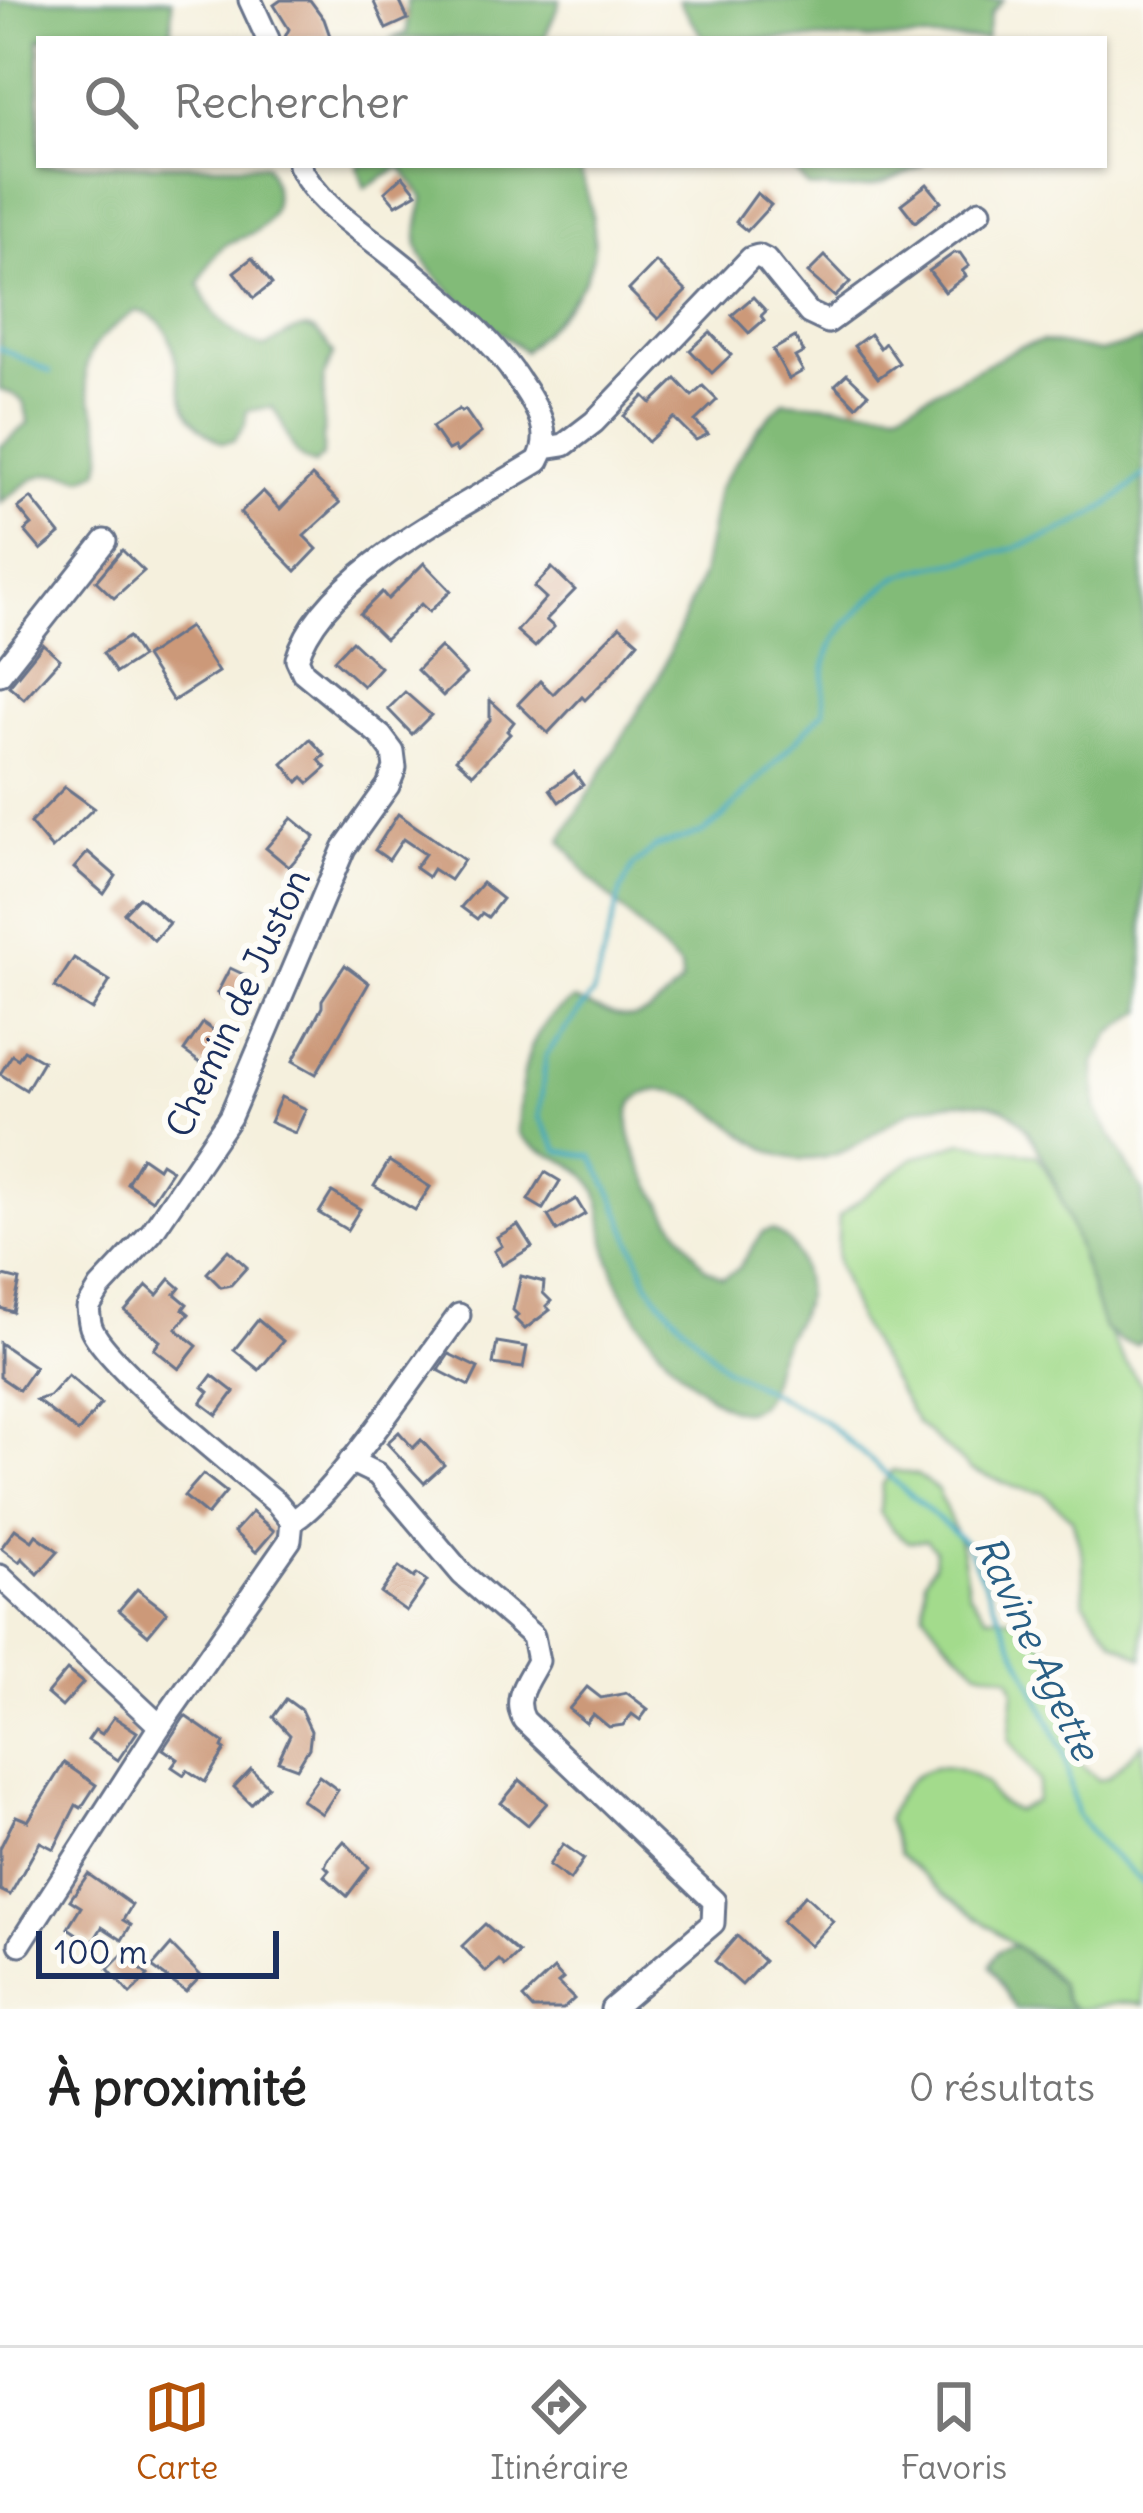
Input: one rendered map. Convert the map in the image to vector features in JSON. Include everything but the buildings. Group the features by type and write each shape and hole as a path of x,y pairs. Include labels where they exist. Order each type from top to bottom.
{"street":[{"path":"250,0 267,36"},
{"path":"301,168 326,202 497,347 536,405 545,448 564,445 594,422 751,259 766,260 809,313 828,322 980,212"},
{"name":"Chemin de Juston","path":"292,1521 278,1503 104,1347 91,1329 88,1308 177,1198 230,1117 344,848 388,786 395,768 393,752 381,736 303,672 297,659 302,643 366,569 410,536 538,461 545,448"},
{"path":"0,674 105,542"},
{"path":"20,1944 160,1726 290,1540 292,1521 303,1516 350,1460 459,1315"},
{"path":"350,1460 377,1474 462,1574 533,1636 538,1661 517,1708 524,1720 714,1901 713,1923 612,2009"},
{"path":"0,1576 160,1726"}],"green space":[{"path":"0,0 172,0 171,36 36,36 36,168 267,168 275,193 269,218 254,232 222,248 199,284 224,324 253,343 265,347 303,328 325,341 333,354 324,377 323,455 315,464 299,456 272,407 247,411 245,425 234,441 222,443 201,428 185,403 163,326 136,311 106,333 91,353 86,372 103,447 99,471 83,478 47,474 0,503 0,447 28,423 21,400 0,390"},
{"path":"407,0 561,0 545,36 398,36 407,33"},
{"path":"678,0 1003,0 991,14 987,36 702,36"},
{"path":"358,168 399,168 365,188"},
{"path":"402,168 579,168 593,225 589,268 566,307 524,351 463,302 423,259 417,234 424,198"},
{"path":"792,168 917,168 855,189 808,187"},
{"path":"1143,340 1143,1011 1111,1033 1094,1063 1096,1109 1143,1192 1143,1340 1136,1345 1120,1341 1104,1329 1050,1173 1020,1121 1003,1108 969,1102 922,1107 846,1150 798,1159 768,1150 688,1096 666,1090 650,1092 631,1107 629,1127 635,1151 704,1267 723,1278 738,1269 763,1232 772,1230 793,1248 804,1279 804,1303 777,1356 766,1395 749,1410 730,1409 670,1360 630,1306 612,1266 592,1183 518,1132 528,1057 544,1024 557,1011 574,1000 609,1014 633,1017 654,1008 682,982 681,968 589,877 561,840 661,673 702,575 718,489 759,427 784,401 899,410 1019,347 1043,341 1100,352"},
{"path":"963,1142 1037,1155 1066,1212 1108,1332 1143,1386 1143,1658 1114,1641 1084,1602 1083,1558 1072,1519 1043,1493 970,1469 917,1423 858,1321 837,1262 839,1216 913,1158"},
{"path":"893,1470 917,1475 938,1490 960,1543 969,1593 987,1616 1021,1623 1045,1646 1060,1678 1074,1749 1082,1766 1099,1780 1108,1778 1143,1743 1143,2005 1075,2009 1065,2000 1060,1983 1041,1964 943,1893 899,1854 887,1819 903,1789 924,1772 951,1768 966,1772 988,1786 997,1801 1016,1811 1036,1801 1039,1781 1009,1740 1014,1689 1009,1677 978,1670 924,1612 925,1579 934,1564 935,1549 926,1540 909,1542 880,1512 882,1485"},
{"path":"1016,1946 1060,1983 1065,2000 1075,2009 1016,2009 990,1966 999,1951"}],"waterway":[{"path":"0,348 50,372"},
{"name":"Ravine Agette","path":"1143,475 1104,507 1060,531 1011,549 900,576 857,613 837,636 826,660 824,711 721,819 702,833 656,847 634,865 621,890 593,994 546,1055 539,1117 559,1151 592,1156 648,1282 725,1368 826,1422 965,1542 1063,1750 1077,1815 1101,1845 1143,1883"}]}
